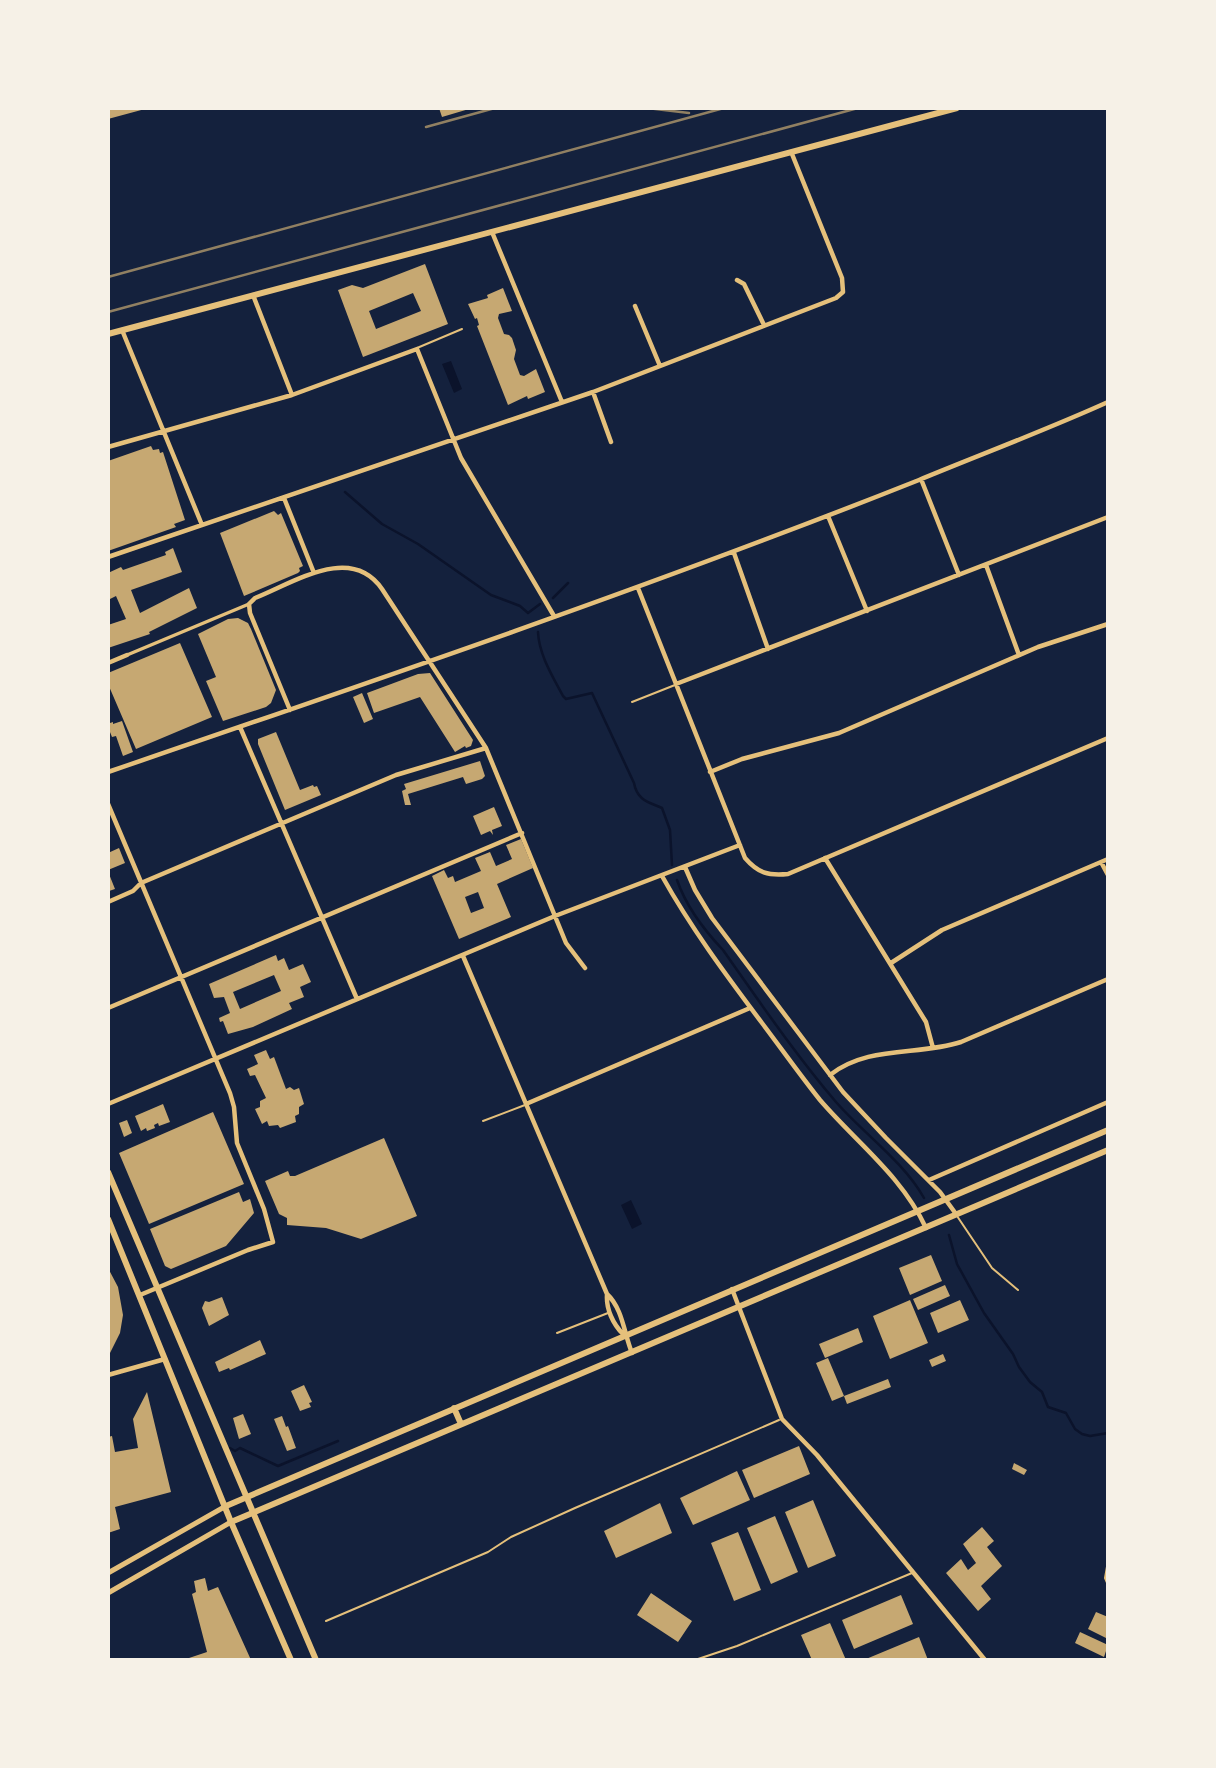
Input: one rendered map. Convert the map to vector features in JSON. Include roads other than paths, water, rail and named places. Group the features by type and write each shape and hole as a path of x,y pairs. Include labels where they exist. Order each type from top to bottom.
{"main road":[{"path":"108,334 957,108"},
{"path":"226,1506 1108,1130"},
{"path":"231,1522 1108,1150"},
{"path":"108,1172 316,1660"},
{"path":"108,1219 231,1522 291,1660"},
{"path":"827,1250 834,1266"},
{"path":"454,1408 461,1424"}],"street":[{"path":"108,557 593,392 836,298 843,292 842,278 792,154"},
{"path":"492,232 562,402"},
{"path":"737,280 744,284 764,325"},
{"path":"253,295 292,395"},
{"path":"635,306 660,366"},
{"path":"122,330 202,525"},
{"path":"108,447 292,395 416,349 461,458 554,617"},
{"path":"593,392 611,442"},
{"path":"108,772 638,589 1054,427 1108,402"},
{"path":"921,479 959,575"},
{"path":"284,498 314,573"},
{"path":"828,516 867,611"},
{"path":"676,684 1108,517"},
{"path":"734,553 768,649"},
{"path":"986,565 1019,655"},
{"path":"108,663 249,604 256,598 314,573 340,566 359,568 369,573 486,748 566,943 585,968"},
{"path":"638,589 745,858 754,869 765,874 788,874 1108,738"},
{"path":"249,604 250,613 290,710"},
{"path":"710,772 742,759 839,733 1019,655 1074,633 1108,624"},
{"path":"240,727 357,999"},
{"path":"108,902 134,891 141,883 396,775 486,748"},
{"path":"108,804 233,1101 237,1143 264,1209 273,1242 140,1295"},
{"path":"108,1008 522,833"},
{"path":"108,1104 555,916 740,845"},
{"path":"825,858 926,1022 933,1048"},
{"path":"891,963 942,930 1108,859"},
{"path":"1101,862 1108,875"},
{"path":"685,867 712,918 830,1076 872,1124 947,1199 956,1215"},
{"path":"662,876 689,922 751,1008 813,1090 890,1173 926,1228"},
{"path":"463,956 607,1294 624,1324 632,1353"},
{"path":"830,1076 848,1063 870,1055 961,1042 1108,979"},
{"path":"526,1104 751,1008"},
{"path":"929,1180 1108,1102"},
{"path":"732,1289 782,1419 817,1455 985,1660"},
{"path":"607,1294 610,1312 625,1335"},
{"path":"108,1375 166,1359"},
{"path":"108,1573 226,1506"},
{"path":"108,1593 231,1522"}],"lane":[{"path":"416,349 462,329"},
{"path":"632,702 676,684"},
{"path":"483,1121 526,1104"},
{"path":"956,1215 992,1268 1018,1290"},
{"path":"557,1334 610,1312"},
{"path":"326,1621 488,1552 511,1537 575,1508 782,1419"},
{"path":"1108,1561 1105,1578 1108,1585"},
{"path":"695,1660 737,1646 913,1572"}],"water":[{"path":"451,361 462,389 454,393 442,364"},
{"path":"631,1200 642,1224 632,1229 621,1205"}],"waterway":[{"path":"345,492 382,524 418,544 491,595 520,606 528,613 540,604"},
{"path":"553,598 568,583"},
{"path":"538,632 544,657 563,696 566,699 592,693 635,789 644,800 662,808 670,830 672,865"},
{"path":"677,880 696,917 806,1065 847,1114 905,1172 924,1198"},
{"path":"949,1235 957,1264 984,1313 1030,1382 1042,1392 1048,1407 1066,1413 1075,1429 1082,1434 1090,1436 1108,1433"},
{"path":"230,1448 235,1451 240,1448 278,1466 338,1441"}],"railway":[{"path":"426,127 495,108"},
{"path":"647,108 689,113"},
{"path":"108,277 724,108"},
{"path":"108,312 858,108"}]}
